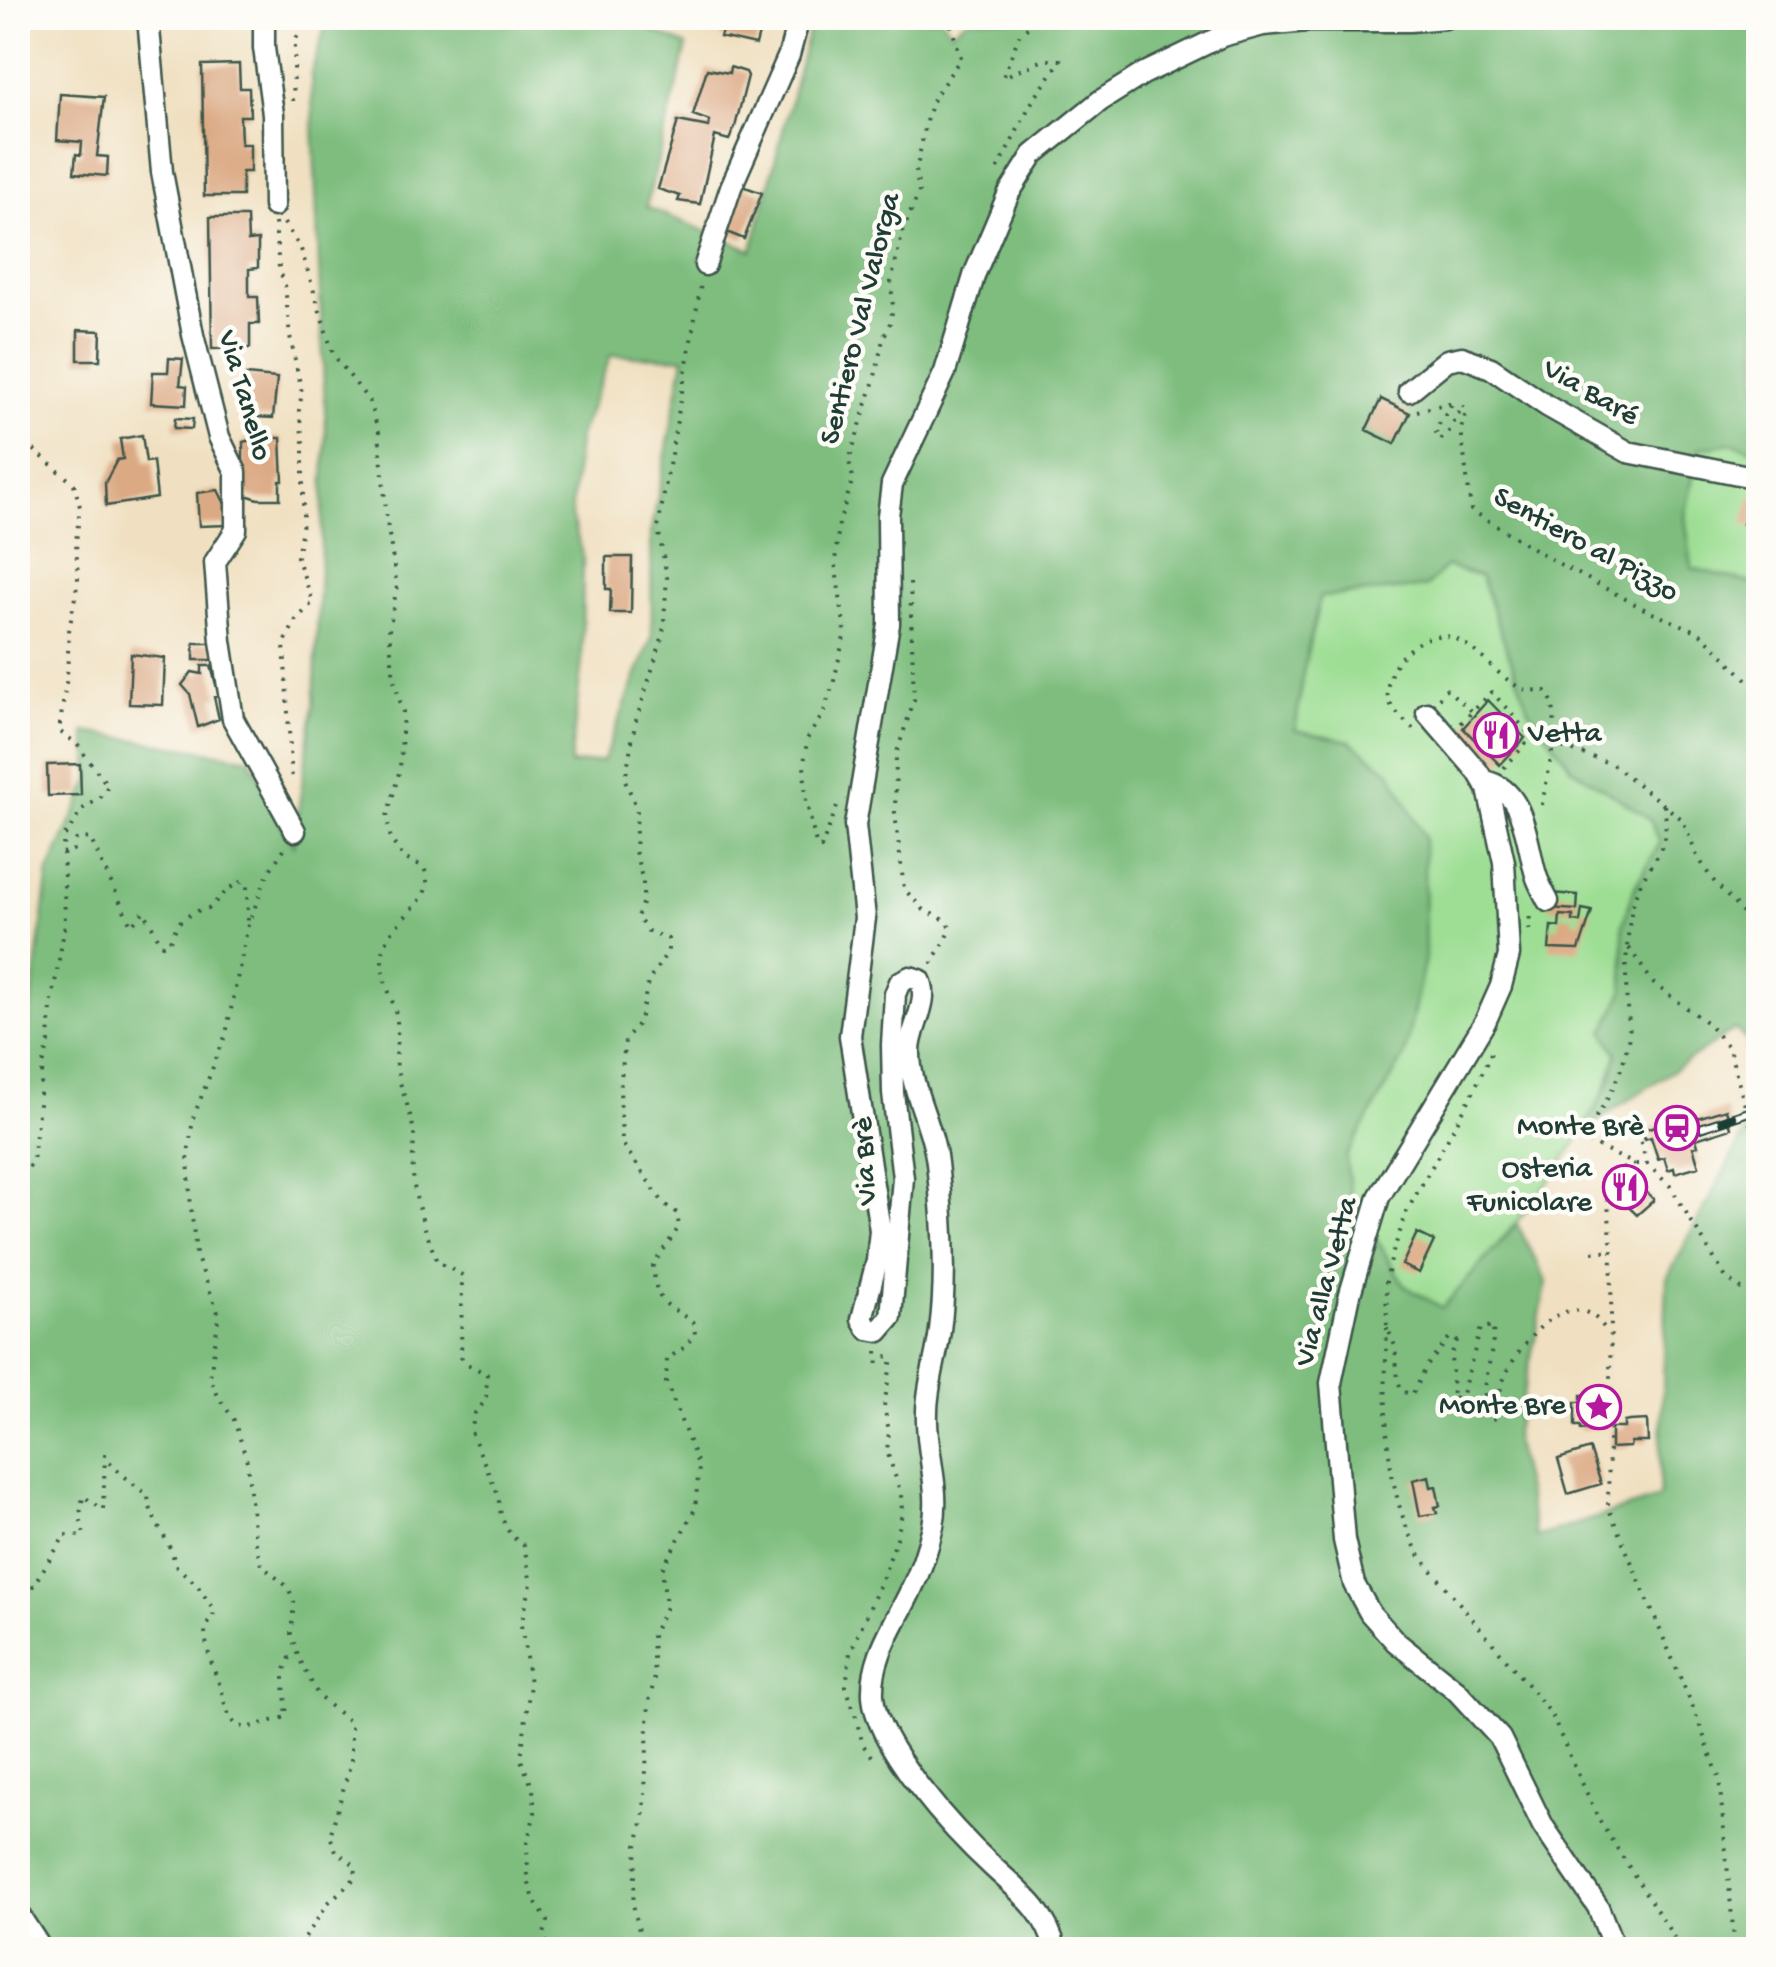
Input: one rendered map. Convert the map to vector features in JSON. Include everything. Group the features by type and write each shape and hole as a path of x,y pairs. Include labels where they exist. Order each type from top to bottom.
{"main road":[{"path":"18,1918 35,1944"}],"street":[{"name":"Via Tanello","path":"148,18 162,172 218,438 236,472 236,530 215,562 221,641 233,719 295,831"},
{"path":"264,18 273,128 274,206"},
{"path":"705,265 731,188 789,55 798,18"},
{"name":"Via Brè","path":"1056,1950 1051,1931 1036,1906 962,1835 902,1762 881,1729 873,1700 878,1656 919,1573 936,1510 926,1409 942,1309 939,1184 934,1144 912,1074 910,1052 924,988 920,980 910,977 900,982 895,994 893,1093 902,1158 902,1201 891,1317 884,1328 873,1331 864,1325 862,1312 877,1261 880,1230 850,1036 863,900 855,840 889,624 888,516 892,484 945,372 970,289 1009,193 1033,156 1100,101 1143,74 1222,36 1263,24 1444,18"},
{"name":"Via Baré","path":"1416,394 1446,360 1462,357 1490,368 1546,406 1628,452 1758,478"},
{"name":"Via alla Vetta","path":"1427,713 1492,776 1504,862 1509,955 1501,986 1484,1022 1379,1197 1350,1294 1331,1383 1344,1540 1354,1584 1370,1614 1396,1642 1456,1690 1500,1738 1543,1826 1598,1907 1615,1950"},
{"path":"1492,776 1528,832 1539,905"}],"path":[{"path":"273,128 288,116 294,100 294,41 306,18"},
{"path":"944,18 951,26 961,28 972,18"},
{"path":"994,182 1030,105 1061,60 1044,60 1003,77 1020,34 1032,25 1030,21 1008,18"},
{"name":"Sentiero Val Valorga","path":"859,800 843,797 830,819 822,848 816,844 806,800 804,765 807,739 823,714 845,632 836,544 853,478 850,461 890,323 891,282 903,231 919,192 916,172 927,117 933,99 961,58 951,26"},
{"path":"274,206 278,268 285,285 302,393 299,410 303,522 298,557 312,602 296,620 284,644 292,794"},
{"path":"274,206 300,249 333,354 369,401 380,432 386,522 397,586 388,630 394,680 404,712 400,769 387,817 392,840 405,859 423,866 430,879 427,894 391,930 383,944 381,967 397,1021 397,1068 414,1132 413,1176 421,1217 437,1262 462,1275 462,1358 487,1374 486,1400 475,1413 470,1432 498,1494 501,1516 511,1536 524,1545 531,1584 521,1624 530,1683 521,1760 535,1813 527,1843 528,1880 535,1902 548,1922 544,1934 550,1950"},
{"path":"634,1950 638,1931 633,1904 637,1846 644,1814 649,1702 654,1681 652,1634 666,1607 662,1569 694,1509 698,1467 666,1382 668,1359 696,1334 694,1323 663,1303 655,1290 653,1265 680,1227 677,1213 664,1204 622,1143 620,1089 625,1042 640,1021 648,982 668,951 668,939 648,931 637,917 644,882 635,851 637,808 625,780 635,724 664,635 667,577 658,528 705,265"},
{"name":"Sentiero al Pizzo","path":"1416,394 1415,411 1454,402 1435,430 1440,440 1463,406 1466,412 1461,429 1471,510 1554,561 1650,612 1699,632 1758,690"},
{"path":"18,436 74,484 80,508 76,542 78,580 59,731 76,743 108,786 100,798 84,808 62,838 65,925 33,1160 18,1182"},
{"path":"910,578 914,700 896,755 896,813 904,889 924,910 945,920 950,927 931,968 938,982 924,988"},
{"path":"1450,692 1472,711"},
{"path":"1488,693 1492,692 1509,707 1532,736 1551,746 1612,764 1683,820 1696,854 1711,878 1758,930"},
{"path":"1492,776 1532,736"},
{"path":"1541,813 1551,746"},
{"path":"1634,1164 1586,1142 1585,1132 1604,1108 1616,1083 1630,1034 1626,1002 1633,902 1663,849 1668,827 1664,805"},
{"path":"295,831 268,872 248,925 222,1047 193,1118 188,1155 196,1255 219,1315 210,1376 234,1420 247,1461 261,1566 288,1587 294,1602 292,1634 298,1656 319,1697 346,1716 353,1732 348,1774 330,1836 336,1851 356,1866 355,1878 328,1903 297,1950"},
{"path":"62,853 73,850 76,840 90,838 131,925 144,911 162,945 169,943 178,923 194,912 210,908 243,881 247,886 248,925"},
{"path":"1526,941 1539,905"},
{"path":"1752,923 1758,920"},
{"path":"1629,948 1654,984 1710,1025 1729,1048 1758,1152"},
{"path":"1496,1042 1471,1097 1399,1230 1386,1282 1384,1395 1392,1474 1408,1535 1420,1556 1550,1712 1599,1820 1682,1950"},
{"path":"1643,1134 1639,1136 1647,1164 1670,1186 1726,1278 1758,1301"},
{"path":"1647,1164 1634,1164 1609,1174 1606,1181 1612,1250 1608,1507 1719,1776 1736,1950"},
{"path":"1592,1252 1612,1250"},
{"path":"1387,1327 1396,1354 1398,1381 1402,1391 1412,1395 1427,1366 1449,1338 1457,1341 1451,1355 1453,1400 1462,1394 1482,1328 1493,1326 1494,1345 1486,1372 1487,1414 1491,1421 1498,1416 1501,1387 1512,1361 1534,1332 1555,1316 1579,1310 1592,1315 1610,1333"},
{"path":"878,1370 886,1356"},
{"path":"18,1569 33,1586 65,1535 84,1536 80,1516 83,1496 103,1510 104,1455 148,1496 164,1539 174,1552 176,1565 183,1576 198,1585 214,1610 213,1618 205,1626 208,1660 220,1684 223,1706 236,1725 247,1728 286,1716 288,1694 282,1685 283,1677 290,1658 298,1656"}],"green space":[{"path":"328,18 654,18 651,30 687,46 646,207 752,250 812,18 941,18 951,31 970,18 1758,18 1758,451 1732,443 1699,448 1685,516 1692,568 1758,585 1758,1051 1735,1029 1582,1131 1611,1080 1617,1053 1604,1032 1624,991 1623,924 1635,887 1660,843 1650,819 1572,768 1529,710 1481,577 1446,566 1426,587 1320,597 1295,730 1350,741 1391,772 1424,837 1425,958 1404,1057 1346,1157 1351,1199 1405,1286 1442,1308 1517,1224 1547,1282 1514,1437 1536,1537 1659,1498 1667,1278 1746,1130 1758,1127 1758,1949 18,1950 18,1105 49,872 91,778 85,732 250,758 293,845 314,704 326,433 311,74","holes":["611,355 684,358 651,534 652,637 603,761 570,765 582,661 583,556 571,516 578,439"]},
{"path":"1732,443 1758,451 1758,585 1692,568 1685,516 1699,448"},
{"path":"1446,566 1481,577 1529,710 1572,768 1651,819 1660,843 1635,887 1623,924 1624,991 1604,1032 1617,1053 1607,1085 1590,1119 1544,1188 1443,1308 1405,1286 1351,1199 1345,1157 1404,1057 1295,731 1320,597 1426,587"}],"building":[{"path":"726,18 763,18 756,45 720,37"},
{"path":"239,64 240,88 249,88 250,116 240,116 241,144 250,144 250,172 242,172 242,196 204,196 202,65"},
{"path":"730,67 748,76 735,127 729,140 715,136 700,204 678,201 680,196 658,189 678,121 709,127 710,121 693,115 707,69 729,73"},
{"path":"60,94 104,97 97,156 108,157 107,176 74,173 82,142 57,140"},
{"path":"737,184 762,193 744,239 719,229"},
{"path":"210,217 247,217 248,241 258,240 258,268 249,269 249,297 258,297 259,324 250,324 250,348 212,349"},
{"path":"78,330 101,331 100,360 78,360"},
{"path":"169,358 183,359 180,385 187,386 186,405 151,403 153,372 168,372"},
{"path":"246,375 277,378 273,418 243,411"},
{"path":"1381,399 1410,413 1395,444 1366,430"},
{"path":"175,418 193,419 192,429 174,428"},
{"path":"142,435 146,462 153,461 157,498 106,506 105,483 117,460 123,459 120,439"},
{"path":"281,438 280,499 243,494 243,442"},
{"path":"218,490 228,510 228,525 199,526 197,493"},
{"path":"1750,497 1758,499 1758,528 1743,524"},
{"path":"606,557 632,557 631,613 610,613"},
{"path":"194,643 213,643 214,660 194,660"},
{"path":"131,654 165,658 163,705 129,704"},
{"path":"202,666 211,666 219,696 214,697 219,719 198,727 190,694 182,685 192,672 202,674"},
{"name":"Vetta","path":"1488,700 1525,738 1500,765 1463,728"},
{"path":"80,764 81,795 48,796 47,765"},
{"path":"1550,893 1578,895 1577,910 1549,908"},
{"path":"1582,909 1592,911 1579,950 1549,949 1551,926 1559,927 1560,915 1573,916 1573,921 1580,922"},
{"path":"1726,1109 1731,1128 1696,1139 1698,1146 1693,1147 1699,1166 1675,1173 1674,1168 1668,1170 1664,1157 1658,1159 1651,1137 1645,1139 1642,1130 1689,1116 1691,1120"},
{"path":"1630,1175 1654,1200 1637,1215 1613,1192 1614,1183"},
{"path":"1417,1233 1434,1241 1419,1273 1402,1265"},
{"path":"1581,1395 1600,1395 1600,1402 1605,1402 1607,1427 1581,1430 1575,1426 1575,1402 1581,1402"},
{"path":"1647,1420 1648,1442 1611,1448 1611,1428 1624,1428 1624,1422"},
{"path":"1590,1449 1601,1484 1568,1494 1558,1459"},
{"path":"1429,1476 1431,1487 1436,1486 1440,1506 1435,1507 1437,1513 1420,1516 1413,1480"}],"railway":[{"path":"1700,1128 1758,1109"}],"place":[{"name":"Vetta","path":"1496,735"},
{"name":"Monte Brè","path":"1677,1128"},
{"name":"Osteria Funicolare","path":"1625,1187"},
{"name":"Monte Bre","path":"1599,1407"}]}
